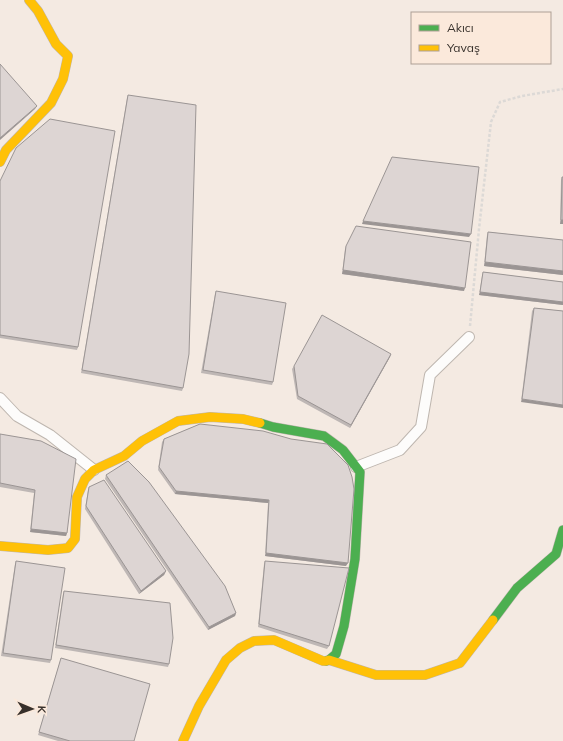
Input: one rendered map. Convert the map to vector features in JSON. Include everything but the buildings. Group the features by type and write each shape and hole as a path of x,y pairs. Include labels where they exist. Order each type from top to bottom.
{"street":[{"path":"0,162 6,150 51,103 63,79 68,56 56,44 38,11 30,0"},
{"path":"356,467 400,450 421,427 430,375 469,337"},
{"path":"0,398 17,416 50,435 94,470"},
{"path":"0,546 48,550 68,548 75,539 77,497 85,479 94,470 124,456 142,441 178,421 210,416 243,418 273,427 324,436 343,450 360,472 355,558 344,626 336,654 328,660"},
{"path":"183,741 199,706 226,660 240,648 254,641 274,640 323,661 328,660 376,675 425,675 460,663 517,588 556,554 563,530"}],"path":[{"path":"469,337 491,122 500,102 522,96 563,89"}],"traffic: fast":[{"path":"260,423 273,427 324,436 343,450 360,472 355,559 344,626 336,654 326,661"},
{"path":"493,620 517,588 556,554 563,530"}],"traffic: slow":[{"path":"0,162 6,150 51,103 63,79 68,56 56,44 38,11 29,0"},
{"path":"0,546 48,550 68,548 75,539 77,497 85,479 94,470 124,456 142,441 178,421 210,417 243,419 260,423"},
{"path":"329,660 376,675 425,675 460,663 493,620"},
{"path":"183,741 199,706 226,660 240,648 254,641 274,640 326,661"}]}
